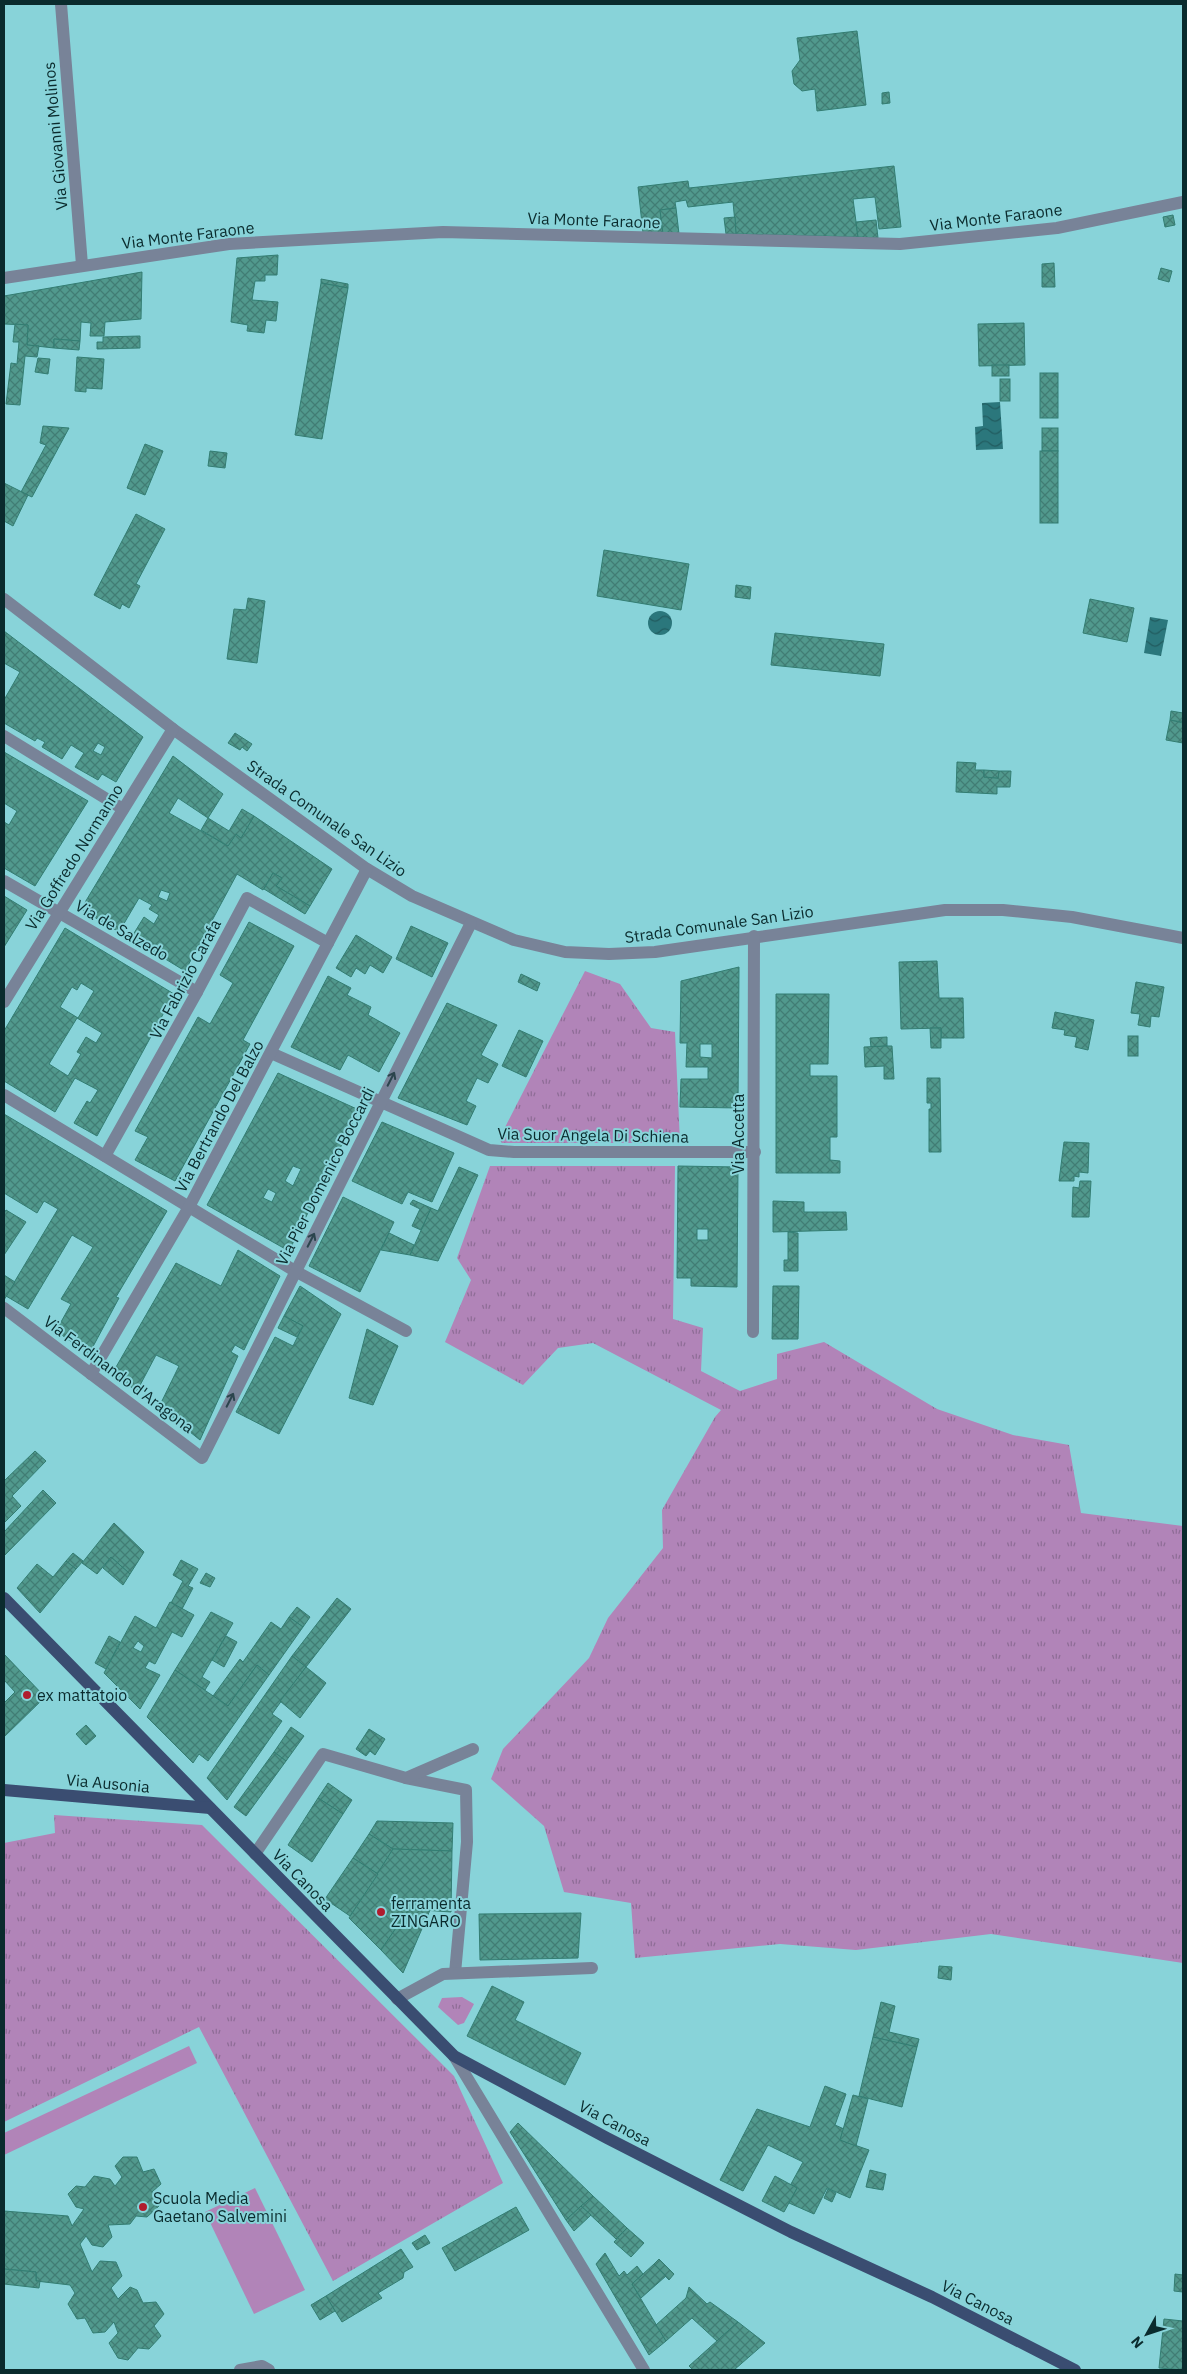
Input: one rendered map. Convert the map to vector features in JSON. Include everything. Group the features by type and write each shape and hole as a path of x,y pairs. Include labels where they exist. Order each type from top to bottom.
{"main road":[{"name":"Via Canosa","path":"4,1598 454,2056 607,2138 791,2232 932,2297 1075,2370"},
{"name":"Via Ausonia","path":"4,1790 210,1808"}],"street":[{"name":"Via Giovanni Molinos","path":"61,4 82,266"},
{"name":"Via Monte Faraone","path":"4,278 229,244 442,232 900,244 1057,228 1183,202"},
{"name":"Strada Comunale San Lizio","path":"4,599 173,729 368,869 412,896 514,940 565,952 609,954 655,952 754,936 945,910 1002,910 1072,917 1183,938"},
{"name":"Via Goffredo Normanno","path":"4,1002 173,729"},
{"path":"4,736 123,809"},
{"name":"Via Bertrando Del Balzo","path":"91,1374 189,1207 368,869"},
{"name":"Via de Salzedo","path":"4,881 198,992"},
{"name":"Via Fabrizio Carafa","path":"105,1156 198,992 247,898 328,943"},
{"name":"Via Pier Domenico Boccardi","path":"208,1444 471,923"},
{"name":"Via Accetta","path":"753,1332 755,1152 754,936"},
{"name":"Via Suor Angela Di Schiena","path":"271,1053 489,1150 514,1152 755,1152"},
{"path":"4,1095 295,1271 406,1331"},
{"name":"Via Ferdinando d'Aragona","path":"4,1308 202,1458 208,1444"},
{"path":"406,1778 473,1749"},
{"path":"255,1854 323,1754 406,1778 466,1790 467,1842 455,1973"},
{"path":"397,1999 444,1974 592,1968"},
{"path":"454,2056 644,2370"},
{"path":"240,2370 262,2366 269,2370"}],"green space":[{"path":"585,971 620,984 651,1028 675,1032 680,1143 502,1143 499,1139"},
{"path":"490,1166 675,1166 673,1319 703,1328 701,1371 740,1391 777,1379 777,1354 824,1342 937,1409 1013,1435 1069,1445 1081,1513 1183,1526 1183,1963 991,1934 856,1950 780,1944 635,1958 631,1903 564,1892 544,1826 491,1779 503,1749 589,1658 608,1618 663,1548 662,1510 715,1417 721,1410 593,1343 558,1348 523,1385 445,1342 471,1280 457,1258"},
{"path":"54,1815 202,1825 454,2076 503,2183 333,2281 199,2027 4,2122 4,1843 55,1833"},
{"path":"462,1997 474,2004 464,2023 458,2025 438,2007 442,1998"},
{"path":"189,2046 197,2063 4,2155 4,2133"},
{"path":"255,2188 305,2290 254,2314 205,2212"}],"water":[{"path":"1000,402 1003,449 976,450 975,427 983,426 982,403"},
{"path":"655,611 665,611 672,618 672,628 665,635 655,635 648,628 648,618"},
{"path":"1150,617 1168,620 1161,656 1144,653"}],"building":[{"path":"857,31 866,105 817,111 815,89 802,91 794,84 792,71 800,60 797,38"},
{"path":"889,92 890,103 882,104 882,93"},
{"path":"894,166 901,227 879,229 875,197 853,199 858,237 736,234 733,202 688,207 686,200 675,202 676,208 660,210 663,234 643,233 638,187 688,181 689,188"},
{"path":"676,208 679,234 663,234 660,210"},
{"path":"1173,215 1175,225 1165,227 1163,217"},
{"path":"735,217 736,234 726,234 724,218"},
{"path":"876,220 878,238 858,237 856,222"},
{"path":"278,255 277,275 265,275 265,281 255,281 252,300 278,302 276,321 266,320 264,333 247,331 248,325 231,322 237,258"},
{"path":"1054,263 1055,287 1042,287 1042,264"},
{"path":"1161,268 1172,271 1169,282 1158,279"},
{"path":"142,272 141,319 105,322 104,336 90,336 91,323 81,322 80,341 54,339 54,348 27,345 28,325 4,324 4,296"},
{"path":"321,279 348,284 348,288 321,283"},
{"path":"321,283 348,288 322,439 295,435"},
{"path":"1024,323 1025,365 979,366 978,324"},
{"path":"15,324 28,325 27,345 39,346 37,357 25,356 20,405 6,404 11,363 17,364 19,342 13,342"},
{"path":"140,336 140,348 97,349 97,342 103,342 103,337"},
{"path":"54,339 80,341 79,350 54,348"},
{"path":"77,357 104,359 102,389 86,388 86,392 75,391"},
{"path":"38,358 50,359 48,374 35,372"},
{"path":"992,365 1009,365 1009,376 992,376"},
{"path":"1040,373 1058,373 1058,418 1040,418"},
{"path":"1000,379 1010,379 1010,401 1000,401"},
{"path":"43,426 69,428 32,497 21,492 46,445 40,443"},
{"path":"1042,428 1058,428 1058,451 1042,451"},
{"path":"145,444 163,451 145,495 127,488"},
{"path":"210,451 227,453 225,468 208,466"},
{"path":"1040,451 1058,451 1058,523 1040,523"},
{"path":"4,483 28,495 13,526 4,521"},
{"path":"136,514 165,529 136,584 140,586 129,608 122,604 120,609 94,595"},
{"path":"604,550 689,564 681,610 597,596"},
{"path":"736,585 751,587 750,599 735,597"},
{"path":"248,598 265,601 257,663 227,659 234,609 246,610"},
{"path":"1090,599 1134,608 1127,642 1083,633"},
{"path":"4,631 143,737 116,782 102,774 98,780 75,767 84,753 71,745 62,759 42,747 45,742 37,738 35,741 4,723 4,700 20,672 4,663","holes":["98,743 105,747 101,755 93,751"]},
{"path":"775,633 884,644 880,676 771,665"},
{"path":"1171,711 1183,713 1182,722 1170,720"},
{"path":"1170,720 1183,723 1183,743 1166,740"},
{"path":"235,733 252,744 247,751 242,747 240,750 228,743"},
{"path":"4,752 88,801 35,886 4,868 4,822 9,825 17,811 4,803"},
{"path":"173,756 223,794 208,818 178,798 169,813 228,846 236,834 241,838 254,816 332,869 310,906 276,886 282,878 273,873 263,890 237,874 185,971 131,938 144,917 154,924 159,915 149,909 152,905 139,898 119,932 81,909","holes":["161,890 170,893 167,901 158,897"]},
{"path":"957,762 976,763 975,770 984,770 984,777 998,778 999,771 1011,771 1010,787 997,787 997,794 956,792"},
{"path":"984,770 999,771 998,778 984,777"},
{"path":"242,809 254,816 241,838 236,834 228,846 201,830 208,818 229,831"},
{"path":"273,873 282,878 276,886 310,906 305,914 264,889"},
{"path":"4,896 27,910 4,947"},
{"path":"249,922 294,946 243,1040 250,1044 175,1181 135,1160 148,1137 135,1131 198,1017 210,1024 233,983 220,975"},
{"path":"411,926 448,943 432,977 396,959"},
{"path":"65,928 174,994 97,1136 74,1123 87,1101 90,1103 98,1090 75,1078 55,1112 4,1081 4,1031","holes":["81,983 94,991 78,1018 60,1007 72,987 77,990","77,1018 102,1033 96,1043 86,1037 77,1052 81,1054 68,1076 49,1064"]},
{"path":"356,935 392,957 383,973 370,965 365,974 356,968 351,977 336,968"},
{"path":"937,961 939,998 963,998 964,1038 941,1038 941,1028 901,1029 899,962"},
{"path":"739,967 738,1108 680,1107 681,1079 708,1079 708,1067 686,1067 687,1043 680,1043 681,981","holes":["700,1044 712,1044 712,1058 700,1057"]},
{"path":"521,974 540,983 537,991 518,982"},
{"path":"328,976 351,988 347,995 371,1007 368,1015 400,1033 379,1072 348,1055 340,1070 291,1047"},
{"path":"1136,982 1164,987 1159,1017 1151,1016 1150,1027 1138,1025 1140,1014 1131,1013"},
{"path":"776,994 829,994 828,1064 810,1064 810,1076 837,1076 837,1137 830,1137 830,1160 840,1161 840,1173 776,1173"},
{"path":"447,1003 497,1025 481,1055 498,1064 488,1083 477,1078 466,1101 476,1106 467,1125 398,1098"},
{"path":"1055,1012 1094,1020 1088,1050 1075,1047 1077,1037 1064,1035 1065,1030 1052,1028"},
{"path":"930,1028 941,1028 941,1048 931,1048"},
{"path":"519,1030 543,1041 526,1077 502,1066"},
{"path":"1128,1036 1138,1036 1138,1056 1128,1056"},
{"path":"887,1037 887,1046 871,1047 870,1038"},
{"path":"892,1046 894,1079 884,1079 884,1066 865,1067 864,1047"},
{"path":"278,1073 359,1110 289,1251 207,1205","holes":["293,1166 301,1169 293,1186 285,1181","268,1189 276,1193 272,1202 263,1198"]},
{"path":"927,1078 940,1078 941,1152 929,1152 929,1109 931,1109 931,1103 927,1103"},
{"path":"4,1114 167,1211 116,1297 119,1298 89,1354 56,1331 71,1304 61,1299 93,1247 72,1235 28,1309 6,1296 58,1209 44,1201 37,1213 4,1193"},
{"path":"382,1122 454,1153 432,1202 408,1192 402,1204 352,1181"},
{"path":"1064,1142 1089,1143 1088,1173 1079,1172 1079,1177 1074,1176 1074,1181 1059,1181"},
{"path":"678,1166 738,1167 737,1287 691,1286 691,1278 677,1278","holes":["697,1229 708,1229 708,1240 697,1240"]},
{"path":"459,1167 478,1175 438,1261 410,1255 431,1208 438,1211"},
{"path":"1080,1181 1091,1181 1089,1217 1072,1217 1073,1187 1079,1188"},
{"path":"343,1197 394,1222 360,1292 309,1266"},
{"path":"413,1200 431,1208 421,1230 412,1226 420,1209 410,1204"},
{"path":"773,1201 804,1202 804,1212 846,1212 847,1230 773,1232"},
{"path":"6,1210 26,1222 4,1255 4,1213"},
{"path":"788,1232 798,1233 798,1271 784,1271 784,1260 788,1260"},
{"path":"389,1233 414,1245 410,1255 381,1250"},
{"path":"238,1250 280,1276 244,1350 235,1345 231,1352 238,1356 200,1440 159,1407 179,1366 156,1355 137,1391 112,1374 176,1263 221,1286"},
{"path":"4,1275 15,1282 4,1300"},
{"path":"300,1286 341,1314 279,1434 236,1412 275,1337 293,1346 303,1326 284,1316"},
{"path":"773,1286 799,1286 798,1339 772,1339"},
{"path":"284,1316 303,1326 297,1337 278,1328"},
{"path":"367,1329 398,1346 373,1405 349,1398"},
{"path":"35,1451 46,1461 12,1496 21,1506 4,1523 4,1481"},
{"path":"43,1490 56,1503 4,1556 4,1532"},
{"path":"114,1523 144,1552 130,1574 111,1557 97,1574 82,1563"},
{"path":"73,1553 83,1561 76,1569 66,1561"},
{"path":"111,1557 130,1574 123,1585 103,1568"},
{"path":"181,1560 198,1569 188,1586 193,1588 182,1609 171,1603 183,1581 173,1575"},
{"path":"66,1561 76,1569 40,1613 17,1588 37,1564 53,1577"},
{"path":"206,1573 215,1578 210,1587 200,1583"},
{"path":"337,1598 351,1609 306,1667 292,1656"},
{"path":"170,1602 194,1615 182,1637 172,1632 155,1664 149,1661 145,1668 160,1675 140,1709 104,1673 135,1616 156,1628","holes":["138,1641 144,1646 141,1652 133,1648"]},
{"path":"297,1607 310,1617 303,1627 289,1617"},
{"path":"211,1612 233,1623 202,1677 210,1682 205,1690 175,1670"},
{"path":"289,1617 303,1627 269,1675 257,1665 228,1706 213,1696 240,1659 243,1662 271,1622 281,1629"},
{"path":"109,1636 120,1642 106,1669 95,1663"},
{"path":"226,1636 237,1642 224,1667 212,1660"},
{"name":"ex mattatoio","path":"4,1654 45,1697 4,1737 4,1703 15,1692 4,1680"},
{"path":"292,1656 306,1667 272,1714 282,1721 227,1800 207,1778"},
{"path":"257,1665 269,1675 208,1761 199,1754 193,1763 147,1717 175,1670 228,1706"},
{"path":"306,1667 326,1683 300,1718 280,1701"},
{"path":"86,1725 96,1736 86,1745 76,1734"},
{"path":"291,1727 304,1736 286,1761 274,1752"},
{"path":"369,1729 385,1739 375,1755 370,1751 366,1756 356,1749"},
{"path":"274,1752 286,1761 246,1816 234,1807"},
{"path":"328,1783 352,1800 343,1814 318,1798"},
{"path":"318,1798 343,1814 312,1862 288,1845"},
{"path":"377,1821 453,1823 452,1851 393,1849 369,1834"},
{"path":"369,1834 393,1849 378,1874 353,1858"},
{"path":"393,1849 452,1851 451,1912 409,1909 381,1950 349,1918"},
{"path":"353,1858 378,1874 350,1916 325,1899"},
{"path":"409,1909 430,1910 403,1973 381,1950"},
{"path":"581,1913 578,1958 480,1960 479,1914"},
{"path":"939,1966 952,1967 951,1980 938,1978"},
{"path":"492,1986 524,2002 515,2020 581,2053 565,2085 467,2036"},
{"path":"881,2002 895,2006 889,2032 919,2039 917,2047 873,2037"},
{"path":"873,2037 917,2047 902,2107 859,2096"},
{"path":"825,2086 846,2094 835,2125 844,2129 840,2140 869,2150 850,2198 827,2188 814,2214 789,2203 797,2188 791,2184 803,2162 768,2145 743,2191 720,2180 757,2109 810,2127"},
{"path":"853,2095 868,2099 856,2146 840,2140"},
{"path":"518,2123 593,2196 566,2220 510,2132"},
{"path":"123,2157 137,2157 143,2172 154,2169 161,2184 152,2192 159,2206 147,2217 136,2216 130,2224 108,2225 112,2237 103,2247 92,2245 86,2236 80,2244 92,2272 100,2261 116,2262 122,2276 111,2288 118,2299 130,2287 137,2290 143,2303 156,2302 164,2314 154,2326 161,2336 149,2349 138,2348 128,2360 118,2358 109,2343 118,2333 114,2322 105,2332 93,2333 85,2318 77,2319 68,2304 75,2293 70,2285 36,2281 36,2272 4,2269 4,2211 68,2216 72,2226 84,2209 76,2207 68,2194 76,2186 85,2187 94,2176 110,2179 115,2186 122,2177 115,2166"},
{"path":"870,2170 886,2174 883,2190 866,2187"},
{"path":"775,2176 797,2188 784,2212 762,2201"},
{"path":"828,2189 836,2193 832,2202 824,2198"},
{"path":"593,2196 627,2228 616,2239 581,2206"},
{"path":"581,2206 591,2215 574,2231 566,2220"},
{"path":"516,2207 529,2230 455,2271 442,2248"},
{"path":"627,2228 644,2243 631,2257 614,2242"},
{"path":"425,2235 430,2243 417,2250 412,2243"},
{"path":"401,2249 413,2267 404,2272 403,2278 378,2293 382,2298 342,2322 326,2296"},
{"path":"605,2253 619,2276 624,2271 627,2275 637,2266 643,2274 632,2284 666,2341 649,2355 596,2264"},
{"path":"659,2259 674,2274 669,2280 654,2264"},
{"path":"654,2264 666,2276 641,2298 632,2284"},
{"path":"4,2269 36,2272 36,2281 40,2281 39,2288 4,2284"},
{"path":"1175,2274 1183,2275 1183,2292 1174,2291"},
{"path":"689,2287 707,2304 710,2302 738,2322 717,2341 692,2318 666,2341 656,2325 686,2298"},
{"path":"326,2296 335,2311 320,2320 311,2305"},
{"path":"1164,2319 1183,2321 1183,2370 1159,2368"},
{"path":"738,2322 765,2343 734,2370 693,2370 689,2366"}],"place":[{"name":"ex mattatoio","path":"27,1695"},
{"name":"ferramenta ZINGARO","path":"381,1912"},
{"name":"Scuola Media Gaetano Salvemini","path":"143,2207"}]}
